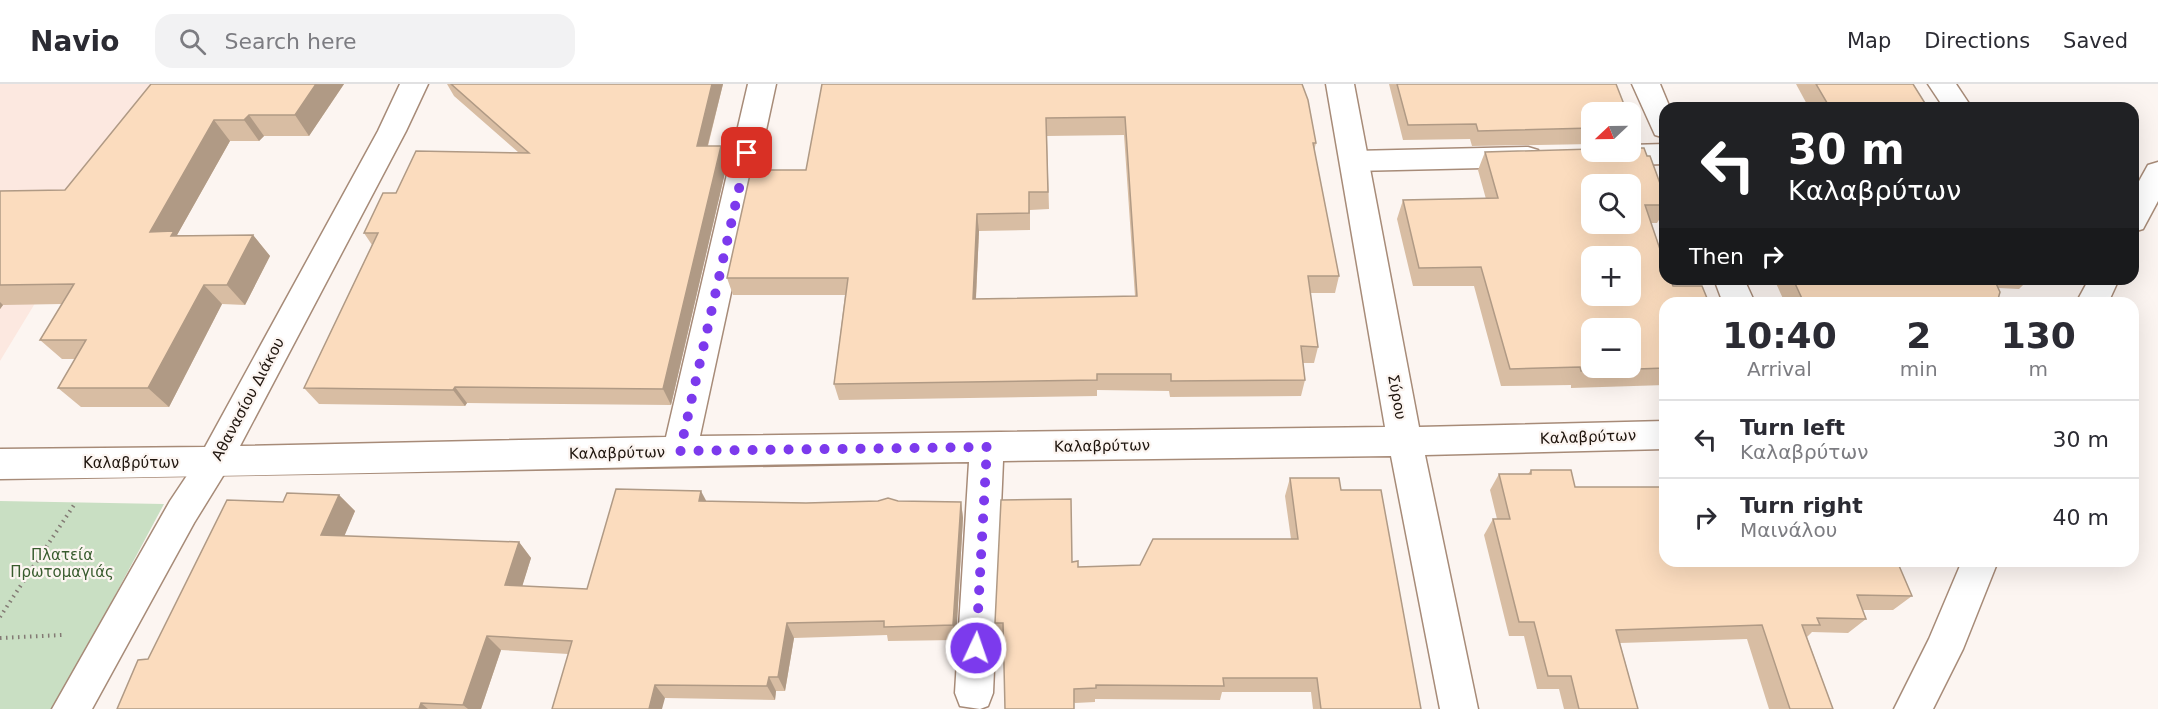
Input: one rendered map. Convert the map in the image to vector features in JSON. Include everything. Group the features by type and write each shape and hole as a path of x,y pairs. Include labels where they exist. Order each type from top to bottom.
{"street":[{"name":"Αθανασίου Διάκου","path":"71,709 182,512 214,463 392,131 414,84"},
{"path":"680,451 762,84"},
{"name":"Σύρου","path":"1340,84 1405,443 1459,709"},
{"path":"1646,84 1659,114"},
{"path":"1942,84 1954,102"},
{"path":"1354,162 1659,154"},
{"path":"2139,209 2158,172"},
{"name":"Καλαβρύτων","path":"0,464 214,463 680,451 1405,443 1659,435"},
{"path":"974,693 987,447"},
{"path":"1913,709 1944,649 1978,567"}],"path":[{"path":"0,617 101,463"},
{"path":"0,638 114,633"}],"shaded area":[{"path":"0,84 184,84 57,267 0,361"}],"green space":[{"name":"Πλατεία Πρωτομαγιάς","path":"0,501 164,504 54,709 0,709"}],"building":[{"path":"151,84 316,84 295,115 249,115 244,120 214,120 150,232 174,231 171,236 253,235 227,285 204,285 148,388 58,388 86,340 40,340 74,284 0,285 0,191 65,190"},
{"path":"451,84 712,84 697,146 721,146 663,389 304,388 378,233 364,233 383,193 396,193 416,151 529,153"},
{"path":"822,84 1302,84 1308,100 1316,143 1313,143 1339,276 1308,276 1318,347 1301,346 1305,380 1171,381 1171,374 1097,374 1097,380 834,384 848,278 727,278 751,170 806,170","holes":["1125,117 1137,296 973,299 977,214 1029,213 1029,192 1048,192 1046,118"]},
{"path":"1397,84 1616,84 1623,102 1581,102 1581,128 1478,131 1476,124 1408,125"},
{"path":"1816,84 1913,84 1924,102 1826,102"},
{"path":"1641,148 1644,148 1647,156 1650,156 1659,181 1659,205 1645,205 1659,246 1659,285 1702,286 1707,297 1659,297 1659,368 1641,369 1641,318 1581,318 1581,371 1580,367 1510,369 1481,267 1419,268 1403,200 1498,198 1485,152 1581,149 1581,162 1641,162"},
{"path":"1796,285 1997,285 2000,292 1999,297 1801,297"},
{"path":"1531,470 1571,470 1575,487 1659,487 1659,567 1900,567 1912,596 1857,595 1866,619 1817,618 1820,625 1802,625 1833,709 1790,709 1762,625 1616,630 1638,709 1579,709 1571,676 1548,676 1534,622 1519,622 1493,519 1510,519 1499,474 1531,474"},
{"path":"1290,478 1339,478 1341,490 1381,490 1421,709 1321,709 1317,678 1223,678 1224,686 1096,685 1096,688 1074,689 1074,709 1005,709 1003,623 995,623 1001,500 1071,499 1072,562 1078,561 1078,567 1140,565 1153,539 1298,539"},
{"path":"616,489 701,491 699,501 806,503 878,501 888,498 898,501 961,502 953,625 884,627 884,621 787,623 778,677 769,677 767,686 655,685 649,709 552,709 572,641 487,636 463,705 421,703 419,709 117,709 138,660 148,659 227,500 283,502 287,493 339,495 321,535 519,542 505,585 587,589"}],"route":[{"path":"747,153 680,451 987,447 976,648"}]}
